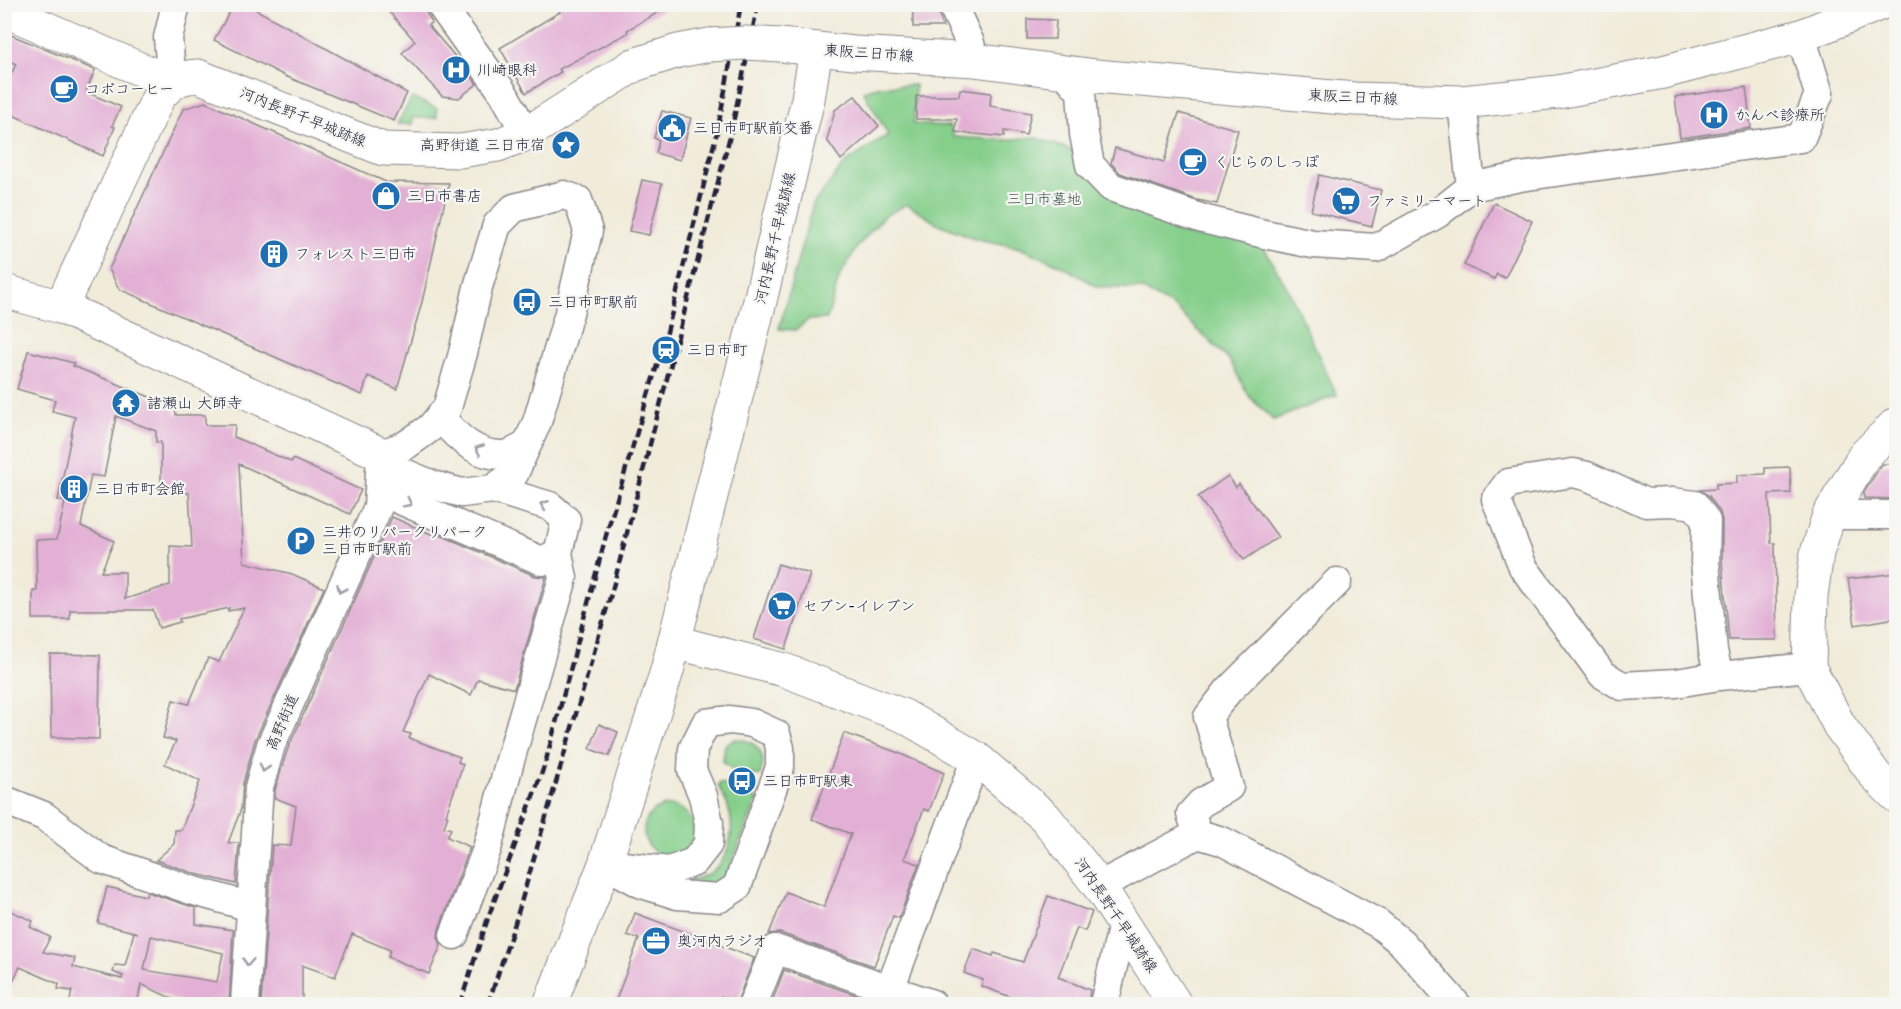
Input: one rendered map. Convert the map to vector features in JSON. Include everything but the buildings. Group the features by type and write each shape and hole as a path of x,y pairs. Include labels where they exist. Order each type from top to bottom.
{"main road":[{"name":"東阪三日市線","path":"816,49 974,60 1065,73 1355,99 1462,102 1558,93 1663,72 1801,36 1879,4"},
{"path":"4,10 172,83 159,96 61,307"},
{"name":"河内長野千早城跡線","path":"172,83 183,77 198,76 383,149 460,151 498,145 526,134 634,65 678,51 710,45 744,43 816,49 808,99 764,285 674,642 784,670 893,711 976,758 1045,817 1099,886 1176,1005"},
{"path":"4,291 61,307 381,454"},
{"path":"1896,424 1864,456 1829,515 1817,553 1811,596 1809,667 1839,725 1875,775 1896,796"},
{"path":"550,1005 605,864 674,642"}],"street":[{"path":"172,83 168,38 176,4"},
{"path":"440,4 504,94 526,134"},
{"path":"952,4 970,43 974,60"},
{"path":"1065,73 1081,92 1084,134 1090,165 1111,188 1203,219 1264,234 1313,244 1376,248 1437,214 1471,188 1520,177 1802,138 1819,94 1801,36"},
{"path":"1462,102 1471,188"},
{"path":"381,454 406,445 430,428 447,408 463,353 478,287 497,225 514,208 564,195 578,200 588,231 569,314 537,422 514,474 493,489"},
{"path":"440,416 452,433 477,450 503,456 527,445"},
{"path":"381,454 397,470 434,485 462,493 493,489 550,506 566,520 558,553 563,578 487,849 454,935"},
{"path":"381,454 400,500 542,561 558,553"},
{"name":"高野街道","path":"245,1005 259,787 272,745 378,507 381,454"},
{"path":"1719,676 1713,651 1707,584 1706,521 1695,506 1672,502 1646,503 1587,476 1573,473 1508,483 1496,499 1522,567 1602,674 1622,686 1676,683 1719,676 1809,667"},
{"path":"1829,515 1896,515"},
{"path":"1198,834 1191,814 1201,803 1229,787 1208,717 1228,691 1337,582"},
{"path":"730,720 752,723 776,734 780,748 780,767 737,886 720,898 677,895 642,884 605,864 669,872 694,862 708,844 710,823 703,796 692,770 693,749 706,723 730,720"},
{"path":"888,997 976,758"},
{"path":"4,800 44,816 101,859 191,890 251,907"},
{"path":"1099,886 1198,834 1222,841 1379,924 1402,943 1456,1005"},
{"path":"1104,1005 1123,924"},
{"path":"753,1005 775,949 888,997 932,1005"}],"green space":[{"name":"三日市墓地","path":"915,85 914,124 950,126 954,137 1004,140 1035,137 1081,154 1111,194 1259,239 1288,289 1337,395 1273,420 1249,396 1230,361 1174,307 1141,289 1098,287 1062,266 1017,247 977,239 936,223 907,204 884,216 858,246 840,275 827,319 808,320 796,330 779,329 813,204 845,163 888,135 863,91 881,86"},
{"path":"412,98 437,108 437,118 413,118 413,124 397,124"},
{"path":"735,739 749,742 759,750 763,761 760,775 740,772 723,761 725,745"},
{"path":"720,783 739,789 758,799 725,878 713,884 681,882 708,874 722,861 726,853 731,825 727,804 718,786"},
{"path":"664,806 674,806 687,813 694,826 694,836 687,849 674,856 664,856 655,852 648,845 644,836 644,826 648,817 655,810"}],"railway":[{"path":"460,1004 489,915 545,764 607,532 667,332 718,128 741,4"},
{"path":"488,1004 515,923 613,587 731,132 758,4"}],"place":[{"name":"川崎眼科","path":"456,70"},
{"name":"コボコーヒー","path":"64,89"},
{"name":"かんべ診療所","path":"1714,115"},
{"name":"三日市町駅前交番","path":"672,128"},
{"name":"高野街道 三日市宿","path":"566,145"},
{"name":"くじらのしっぽ","path":"1193,162"},
{"name":"三日市書店","path":"386,196"},
{"name":"ファミリーマート","path":"1346,201"},
{"name":"フォレスト三日市","path":"274,254"},
{"name":"三日市町駅前","path":"527,302"},
{"name":"三日市町","path":"666,350"},
{"name":"諸瀬山 大師寺","path":"126,403"},
{"name":"三日市町会館","path":"74,489"},
{"name":"三井のリパークリパーク 三日市町駅前","path":"301,541"},
{"name":"セブン-イレブン","path":"782,606"},
{"name":"三日市町駅東","path":"742,781"},
{"name":"奥河内ラジオ","path":"656,941"}]}
